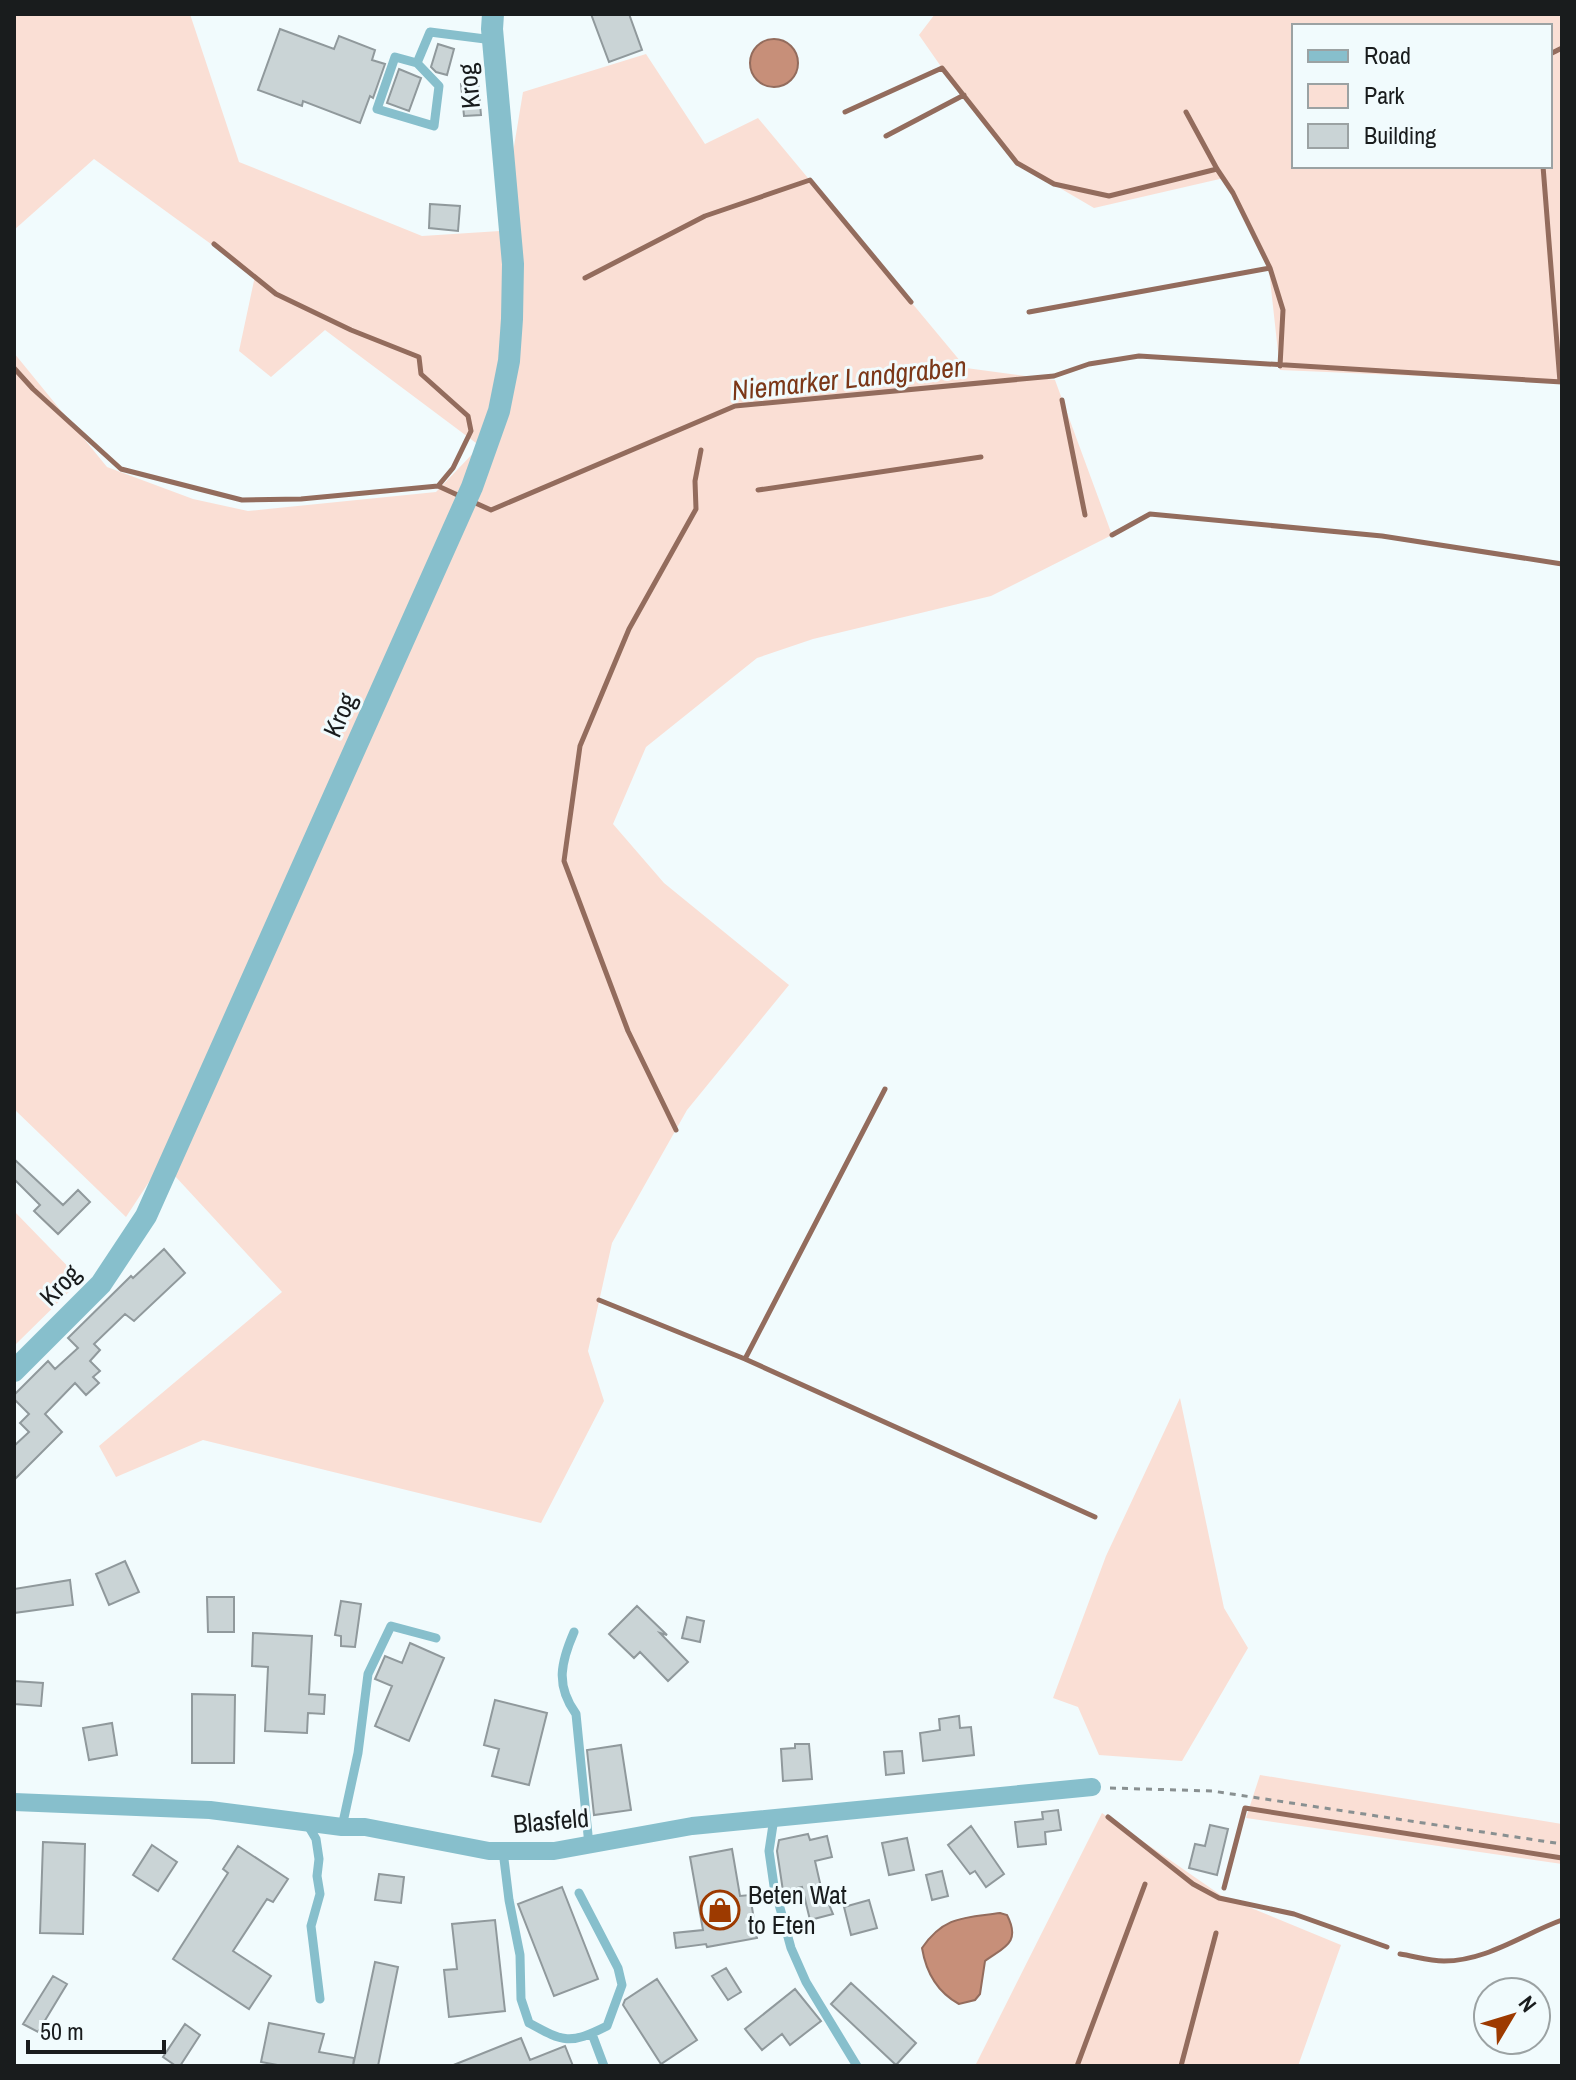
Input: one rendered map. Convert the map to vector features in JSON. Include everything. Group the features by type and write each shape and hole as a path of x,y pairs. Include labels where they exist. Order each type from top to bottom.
{"street":[{"name":"Krog","path":"14,1371 101,1284 146,1216 468,496 499,411 509,361 513,264 493,14"},
{"name":"Blasfeld","path":"14,1802 210,1810 342,1827 365,1827 489,1851 554,1851 692,1826 1092,1787"}],"lane":[{"path":"417,63 430,32 493,40"},
{"path":"395,57 417,63 439,86 434,126 377,109 395,57"},
{"path":"342,1827 358,1753 368,1674 391,1626 436,1638"},
{"path":"574,1632 562,1661 563,1678 566,1700 576,1714 589,1845"},
{"path":"774,1818 769,1851 774,1886 791,1948 806,1982 857,2066"},
{"path":"306,1822 316,1839 319,1859 317,1876 320,1894 311,1926 320,1999"},
{"path":"503,1851 520,1955 521,1999 529,2023 562,2041 592,2034 607,2026 622,1985 618,1968 579,1893"},
{"path":"592,2034 604,2066"}],"path":[{"path":"1092,1787 1212,1791 1562,1844"}],"green space":[{"path":"14,14 190,14 239,162 422,236 500,231 523,92 646,54 705,144 758,118 966,368 1055,380 1112,535 991,596 813,639 757,658 646,747 613,824 664,883 789,985 687,1110 612,1243 588,1351 604,1401 541,1523 203,1440 116,1477 99,1446 282,1292 162,1162 126,1217 14,1109 14,353 107,467 193,499 248,511 436,492 480,446 325,330 271,377 239,351 255,276 94,159 14,230"},
{"path":"935,14 1562,14 1562,382 1280,370 1269,270 1224,178 1094,208 1017,163 919,35"},
{"path":"14,1211 81,1280 14,1346"},
{"path":"1180,1398 1224,1608 1248,1648 1182,1761 1099,1755 1078,1707 1053,1698 1106,1556"},
{"path":"1260,1775 1562,1824 1562,1864 1246,1818"},
{"path":"1102,1813 1222,1896 1341,1945 1298,2066 975,2066"}],"shaded area":[{"path":"774,39 791,46 798,63 791,80 774,87 757,80 750,63 757,46"},
{"path":"1000,1913 1007,1915 1011,1939 985,1961 980,1994 975,2000 959,2004 944,1994 934,1980 922,1948 947,1924"}],"building":[{"path":"591,14 629,14 642,50 609,62"},
{"path":"280,29 334,49 339,36 375,50 372,60 385,64 360,123 303,101 302,106 258,90"},
{"path":"438,44 454,49 447,75 431,67"},
{"path":"399,69 421,78 409,111 387,103"},
{"path":"478,82 481,115 464,116 461,84"},
{"path":"430,204 460,206 458,231 429,228"},
{"path":"14,1159 63,1205 78,1190 90,1202 58,1234 34,1211 40,1205 14,1179"},
{"path":"164,1249 185,1273 134,1321 125,1314 94,1344 100,1350 90,1361 100,1371 93,1377 99,1383 86,1395 75,1383 45,1414 62,1432 14,1480 14,1446 29,1432 20,1423 29,1414 14,1399 14,1395 48,1361 55,1369 78,1348 68,1338 131,1276 133,1278"},
{"path":"125,1561 139,1592 109,1605 96,1574"},
{"path":"70,1580 73,1605 14,1613 14,1589"},
{"path":"207,1597 234,1597 234,1632 208,1632"},
{"path":"341,1601 361,1604 355,1647 341,1646 341,1636 335,1635"},
{"path":"637,1606 667,1635 660,1633 688,1662 668,1681 640,1652 634,1658 609,1634"},
{"path":"687,1617 704,1621 700,1642 682,1638"},
{"path":"253,1633 312,1636 309,1694 325,1695 324,1714 308,1713 307,1733 265,1731 268,1667 252,1666"},
{"path":"410,1643 444,1658 409,1741 375,1726 392,1686 375,1679 385,1656 402,1663"},
{"path":"14,1681 43,1683 41,1706 14,1704"},
{"path":"192,1694 235,1695 234,1763 192,1763"},
{"path":"495,1700 547,1713 529,1785 492,1776 499,1749 484,1745"},
{"path":"959,1716 960,1728 971,1727 974,1755 923,1761 920,1733 940,1730 939,1719"},
{"path":"112,1723 117,1755 89,1760 83,1728"},
{"path":"795,1744 809,1744 812,1779 783,1781 781,1749 795,1748"},
{"path":"621,1745 631,1810 594,1815 587,1750"},
{"path":"902,1751 904,1773 886,1775 884,1752"},
{"path":"1058,1810 1061,1830 1045,1832 1046,1844 1018,1847 1015,1822 1043,1819 1042,1812"},
{"path":"1210,1825 1228,1829 1217,1875 1189,1868 1195,1844 1205,1846"},
{"path":"971,1826 1004,1874 986,1887 975,1871 970,1874 948,1845"},
{"path":"808,1834 810,1840 827,1836 832,1857 815,1861 833,1914 810,1920 802,1887 783,1891 777,1851 779,1840"},
{"path":"907,1838 914,1870 889,1875 882,1843"},
{"path":"43,1842 85,1844 83,1934 40,1933"},
{"path":"152,1845 177,1862 158,1891 133,1875"},
{"path":"238,1846 288,1879 273,1902 267,1899 233,1951 271,1976 249,2009 173,1959 228,1873 223,1869"},
{"path":"732,1849 740,1896 750,1895 757,1938 707,1947 706,1944 676,1948 674,1933 703,1930 690,1857"},
{"path":"942,1871 948,1896 932,1900 926,1875"},
{"path":"379,1874 404,1877 401,1903 375,1900"},
{"path":"562,1887 598,1979 554,1996 518,1904"},
{"path":"869,1900 877,1928 851,1935 844,1907"},
{"path":"495,1920 505,2011 449,2017 444,1970 457,1969 452,1924"},
{"path":"375,1962 398,1967 378,2066 353,2066"},
{"path":"726,1968 741,1992 728,2000 712,1976"},
{"path":"53,1976 67,1984 38,2032 23,2024"},
{"path":"657,1979 697,2040 661,2064 623,2005 625,2000"},
{"path":"851,1983 916,2043 896,2065 831,2004"},
{"path":"795,1989 821,2021 790,2045 782,2034 762,2050 745,2029"},
{"path":"269,2023 324,2034 319,2052 354,2058 353,2066 283,2066 261,2062"},
{"path":"185,2024 200,2035 180,2066 176,2066 163,2057"},
{"path":"521,2038 530,2060 565,2046 573,2066 451,2066"}],"waterway":[{"path":"1552,53 1562,48"},
{"path":"845,112 942,68 1017,163 1054,184 1109,196 1217,169"},
{"path":"886,136 964,95"},
{"path":"1186,112 1233,193 1270,268 1283,310 1280,366"},
{"path":"1543,168 1560,382"},
{"path":"585,278 705,216 810,180 911,302"},
{"path":"214,244 276,294 351,330 419,357 421,374 468,416 471,431 453,468 438,486"},
{"path":"1029,312 1270,268"},
{"name":"Niemarker Landgraben","path":"471,501 491,510 735,406 1054,376 1089,364 1139,356 1562,382"},
{"name":"Niemarker Landgraben","path":"14,368 121,469 242,500 301,499 438,486 462,497"},
{"path":"1062,400 1085,515"},
{"path":"676,1130 628,1031 564,861 580,746 629,629 696,509 695,481 701,450"},
{"path":"758,490 981,457"},
{"path":"1112,535 1150,514 1382,536 1562,564"},
{"path":"885,1089 745,1359 1095,1517"},
{"path":"599,1300 745,1359"},
{"path":"1224,1888 1245,1808 1562,1858"},
{"path":"1108,1817 1193,1884 1219,1898 1294,1914 1387,1947"},
{"path":"1077,2066 1145,1884"},
{"path":"1400,1954 1438,1961 1475,1957 1562,1920"},
{"path":"1181,2066 1216,1933"}],"place":[{"name":"Beten Wat to Eten","path":"720,1910"}]}
